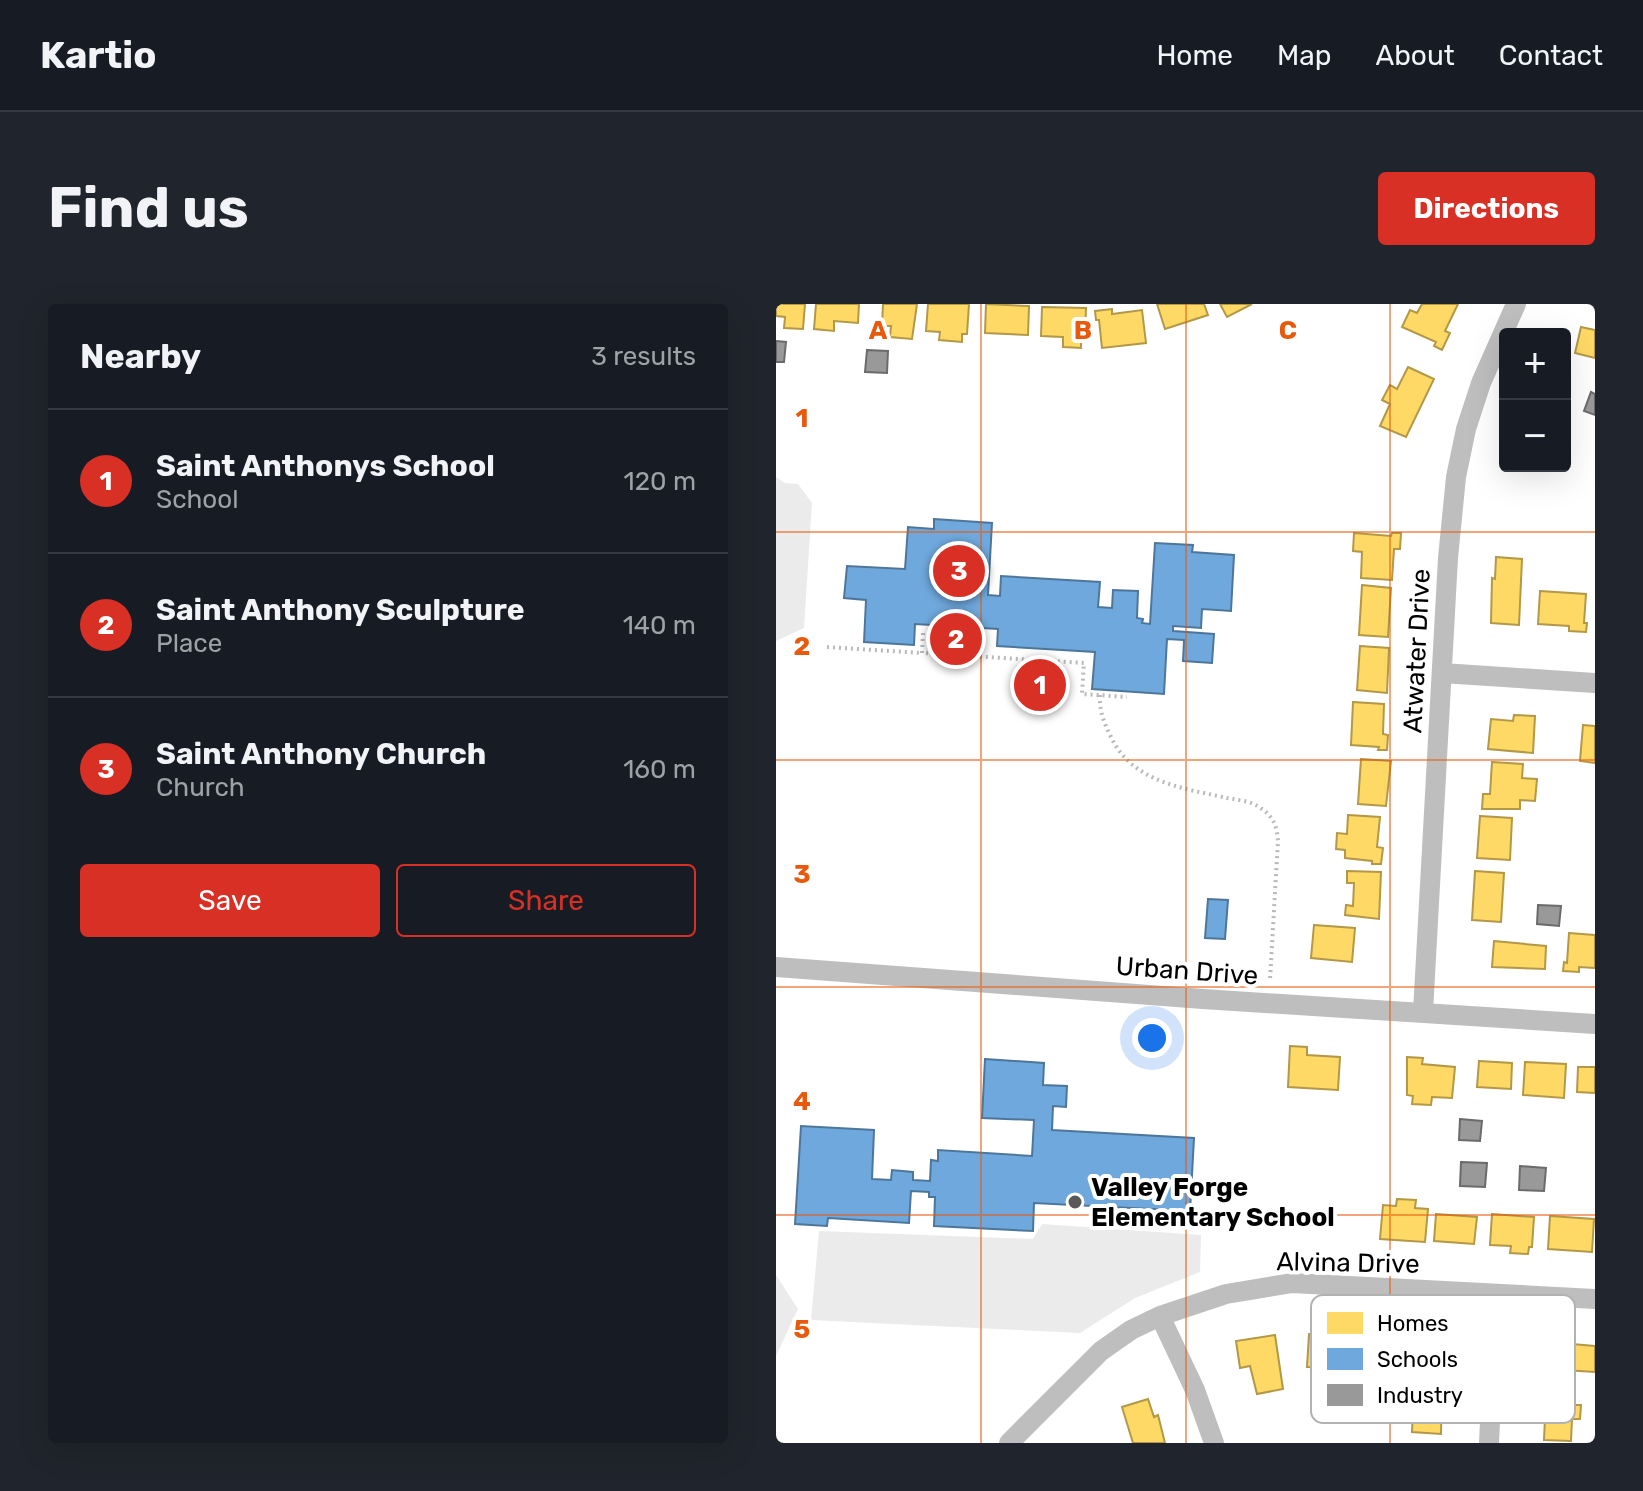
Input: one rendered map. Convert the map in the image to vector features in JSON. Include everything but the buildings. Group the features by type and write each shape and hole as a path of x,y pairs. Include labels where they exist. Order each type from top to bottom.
{"street":[{"name":"Atwater Drive","path":"1423,1012 1448,558 1456,477 1466,429 1492,355 1516,304"},
{"path":"1442,673 1595,683"},
{"name":"Urban Drive","path":"776,967 1595,1024"},
{"name":"Alvina Drive","path":"1009,1443 1101,1351 1131,1330 1160,1316 1226,1294 1292,1283 1496,1295"},
{"name":"Alvina Drive","path":"1575,1298 1595,1299"},
{"path":"1160,1316 1195,1390 1214,1443"},
{"path":"1489,1443 1490,1423"}],"path":[{"path":"922,653 923,633"},
{"path":"827,647 1084,663 1082,694 1127,697"},
{"path":"1100,695 1101,714 1125,760 1162,784 1250,802 1265,810 1276,825 1278,841 1270,980"}],"shaded area":[{"path":"776,477 785,483 798,484 812,503 804,628 776,641"},
{"path":"1042,1224 1201,1235 1200,1272 1135,1298 1080,1333 811,1320 819,1231 1033,1239"},
{"path":"776,1275 798,1309 776,1356"}],"place":[{"name":"Saint Anthony Church","path":"959,571"},
{"name":"Saint Anthony Sculpture","path":"956,639"},
{"name":"Saint Anthonys School","path":"1040,685"},
{"name":"Valley Forge Elementary School","path":"1075,1202"}]}
